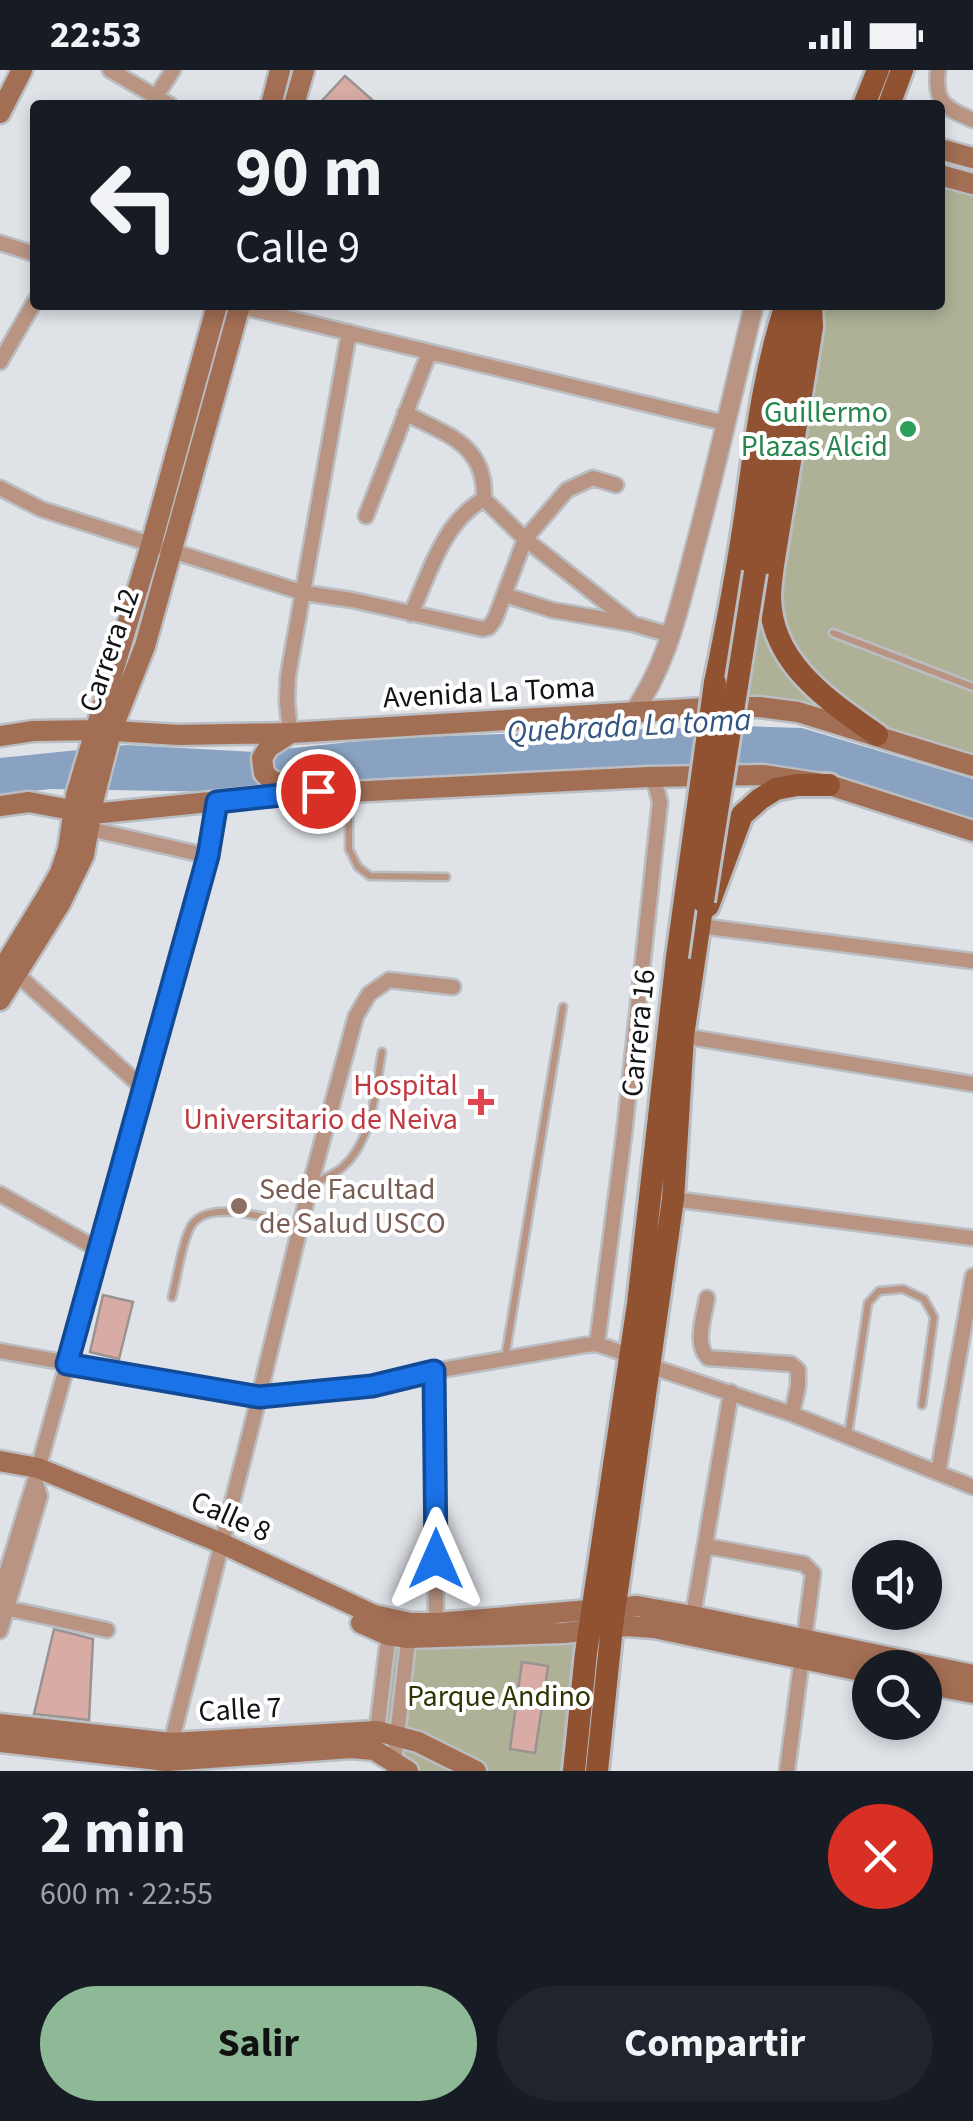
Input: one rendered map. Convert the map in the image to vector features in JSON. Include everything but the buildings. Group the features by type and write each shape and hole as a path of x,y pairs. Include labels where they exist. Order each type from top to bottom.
{"main road":[{"path":"0,113 22,70"},
{"path":"272,100 280,70"},
{"path":"295,100 304,70"},
{"path":"866,100 878,70"},
{"path":"891,100 902,70"},
{"path":"945,150 973,158"},
{"path":"945,176 973,184"},
{"name":"Carrera 12","path":"0,1000 6,968 60,873 85,809 151,545 216,310"},
{"name":"Carrera 12","path":"103,734 146,646 237,310"},
{"name":"Carrera 16","path":"574,1771 603,1618 641,1361 673,1198 683,1036 746,570 761,404 785,310"},
{"name":"Carrera 16","path":"641,1361 677,957 715,683 746,570 789,363 806,310"},
{"path":"809,310 812,328 778,530 771,608 781,644 807,681 877,735"},
{"name":"Avenida La Toma","path":"0,736 33,731 290,733 758,707 798,712 973,766"},
{"path":"290,733 269,747 262,758 264,773 272,781 318,791"},
{"path":"0,806 29,802 85,809 217,802 318,791 649,776 762,775 830,786 973,831"},
{"path":"702,917 742,815 776,789 830,786"},
{"name":"Calle 8","path":"0,1461 219,1549 399,1629 603,1618"},
{"name":"Calle 8","path":"0,1473 36,1474"},
{"path":"603,1618 637,1606 693,1616 852,1667"},
{"path":"603,1618 973,1675"},
{"name":"Carrera 16","path":"596,1771 603,1618"},
{"path":"942,1687 973,1693"},
{"name":"Calle 7","path":"0,1724 167,1758"},
{"name":"Calle 7","path":"382,1739 399,1768"},
{"name":"Calle 7","path":"0,1742 167,1758 351,1748 382,1739 476,1771"}],"street":[{"path":"110,70 150,100"},
{"path":"154,100 172,70"},
{"path":"938,70 936,89 942,100"},
{"path":"945,105 973,120"},
{"path":"0,243 30,252"},
{"path":"0,362 30,310"},
{"path":"255,310 725,423"},
{"path":"632,714 652,684 671,635 753,310"},
{"path":"290,733 288,676 349,332"},
{"path":"366,516 429,354"},
{"path":"404,413 464,444 478,461 485,479 484,499 525,539 633,624"},
{"path":"0,488 40,509 304,593 483,629 496,619 525,539 567,490 593,478 616,485"},
{"path":"411,614 450,528 468,508 484,499"},
{"path":"506,595 552,610 671,635"},
{"path":"597,1344 660,802 649,776"},
{"path":"0,1631 2,1603 29,1494 208,856 217,802"},
{"path":"85,809 208,856"},
{"path":"702,917 973,961"},
{"path":"6,968 144,1088"},
{"path":"167,1758 356,1016 369,994 389,980 453,987"},
{"path":"683,1036 973,1084"},
{"path":"0,1194 98,1250"},
{"path":"673,1198 973,1238"},
{"path":"938,1473 973,1276"},
{"path":"707,1298 702,1352 708,1358 790,1364 798,1370 792,1414"},
{"path":"0,1351 259,1397 372,1386 434,1371 597,1344 792,1414 973,1487"},
{"path":"434,1371 436,1630"},
{"path":"693,1616 731,1392"},
{"path":"706,1546 804,1564 812,1573 787,1771"},
{"path":"2,1603 108,1630"},
{"path":"382,1739 399,1629"}],"lane":[{"path":"833,632 973,687"},
{"path":"349,792 349,849 358,867 370,876 446,877"},
{"path":"505,1359 563,1007"},
{"path":"310,1186 338,1170 354,1154 369,1123 382,1052"},
{"path":"172,1297 191,1225 202,1215 221,1210 300,1226"},
{"path":"848,1437 868,1303 880,1291 902,1289 924,1299 934,1317 922,1405"}],"green space":[{"path":"945,176 973,184 973,764 742,707 759,616 772,619 810,310 945,310"},
{"name":"Parque Andino","path":"594,1610 574,1771 408,1771 374,1750 390,1620"}],"water":[{"path":"739,726 802,728 973,779 973,821 808,771 775,765 713,775 397,777 230,792 51,789 0,794 0,758 127,745 255,752 389,738"}],"place":[{"name":"Guillermo Plazas Alcid","path":"908,429"},
{"name":"Hospital Universitario de Neiva","path":"481,1102"},
{"name":"Sede Facultad de Salud USCO","path":"239,1206"}],"route":[{"path":"318,791 217,802 208,856 67,1364 259,1397 372,1386 434,1371 436,1559"}],"water label":[{"name":"Quebrada La toma","path":"629,725"}]}
